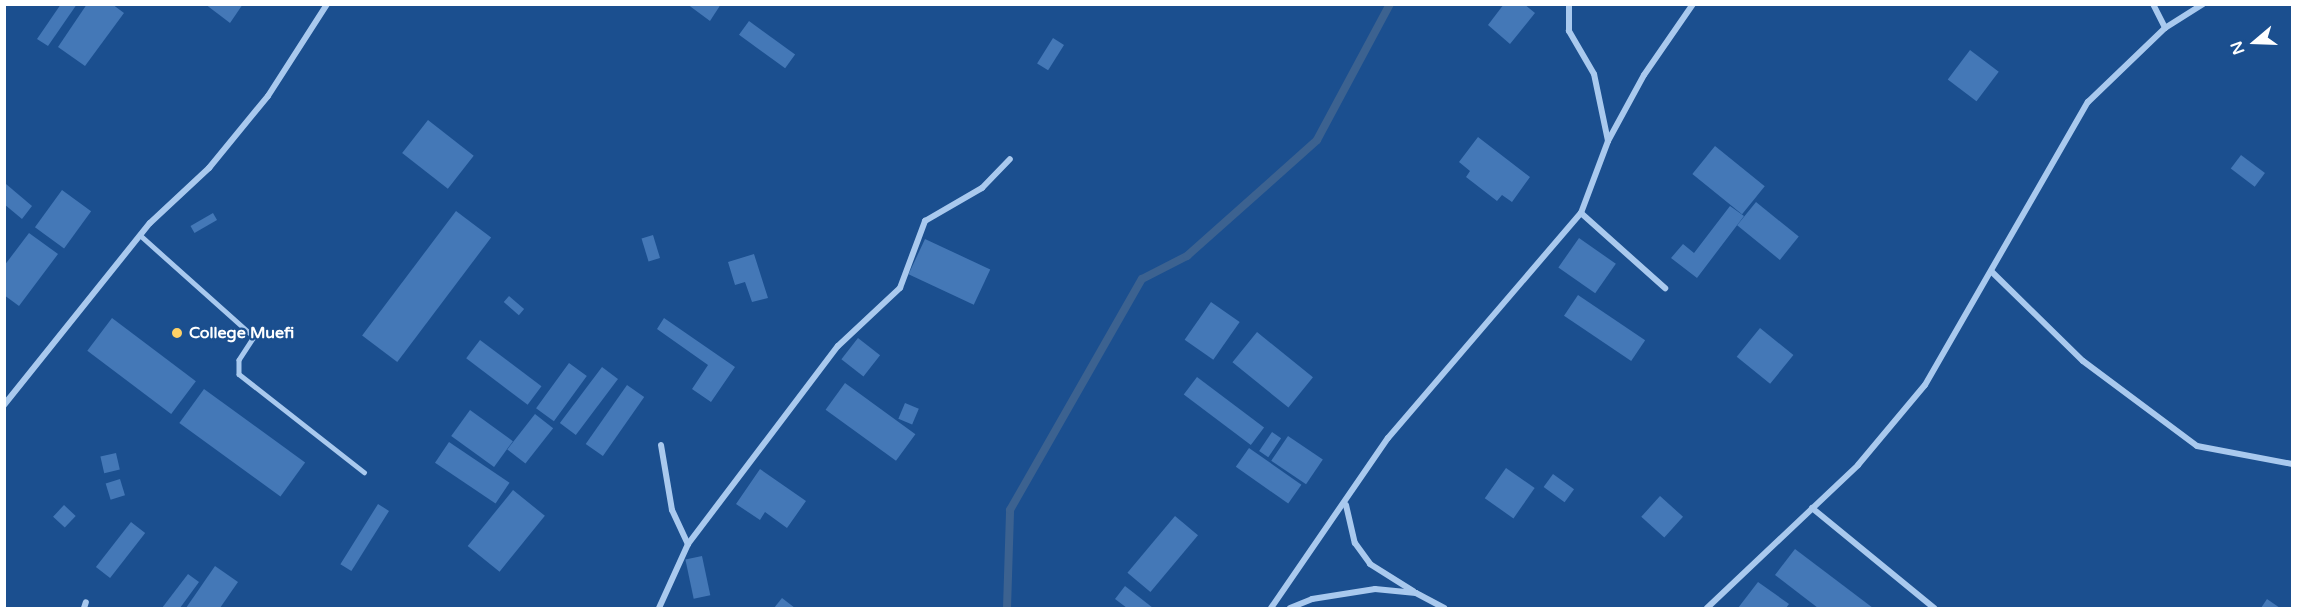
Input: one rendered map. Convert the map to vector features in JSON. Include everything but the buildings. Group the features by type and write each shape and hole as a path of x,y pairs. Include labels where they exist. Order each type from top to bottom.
{"street":[{"path":"4,405 140,235 209,168 261,105 327,4"},
{"path":"1569,4 1569,31 1594,74 1608,141"},
{"path":"1271,609 1346,505 1388,438 1581,213 1608,141 1644,75 1693,4"},
{"path":"2153,4 2165,28"},
{"path":"1707,609 1858,465 1925,385 2088,102 2165,28 2203,4"},
{"path":"659,609 688,544 838,346 891,300 925,221 982,188 1010,159"},
{"path":"1581,213 1665,288"},
{"path":"1992,272 2083,361 2197,446 2292,464"},
{"path":"661,446 672,510 688,544"},
{"path":"1346,505 1355,543 1370,564 1444,609"},
{"path":"1812,508 1934,609"},
{"path":"1290,609 1341,592 1375,589 1416,593"}],"lane":[{"path":"140,235 254,337 239,360 240,374 364,472"}],"waterway":[{"path":"1007,608 1010,510 1142,279 1187,256 1317,140 1390,4"}],"place":[{"name":"College Muefi","path":"177,333"}]}
